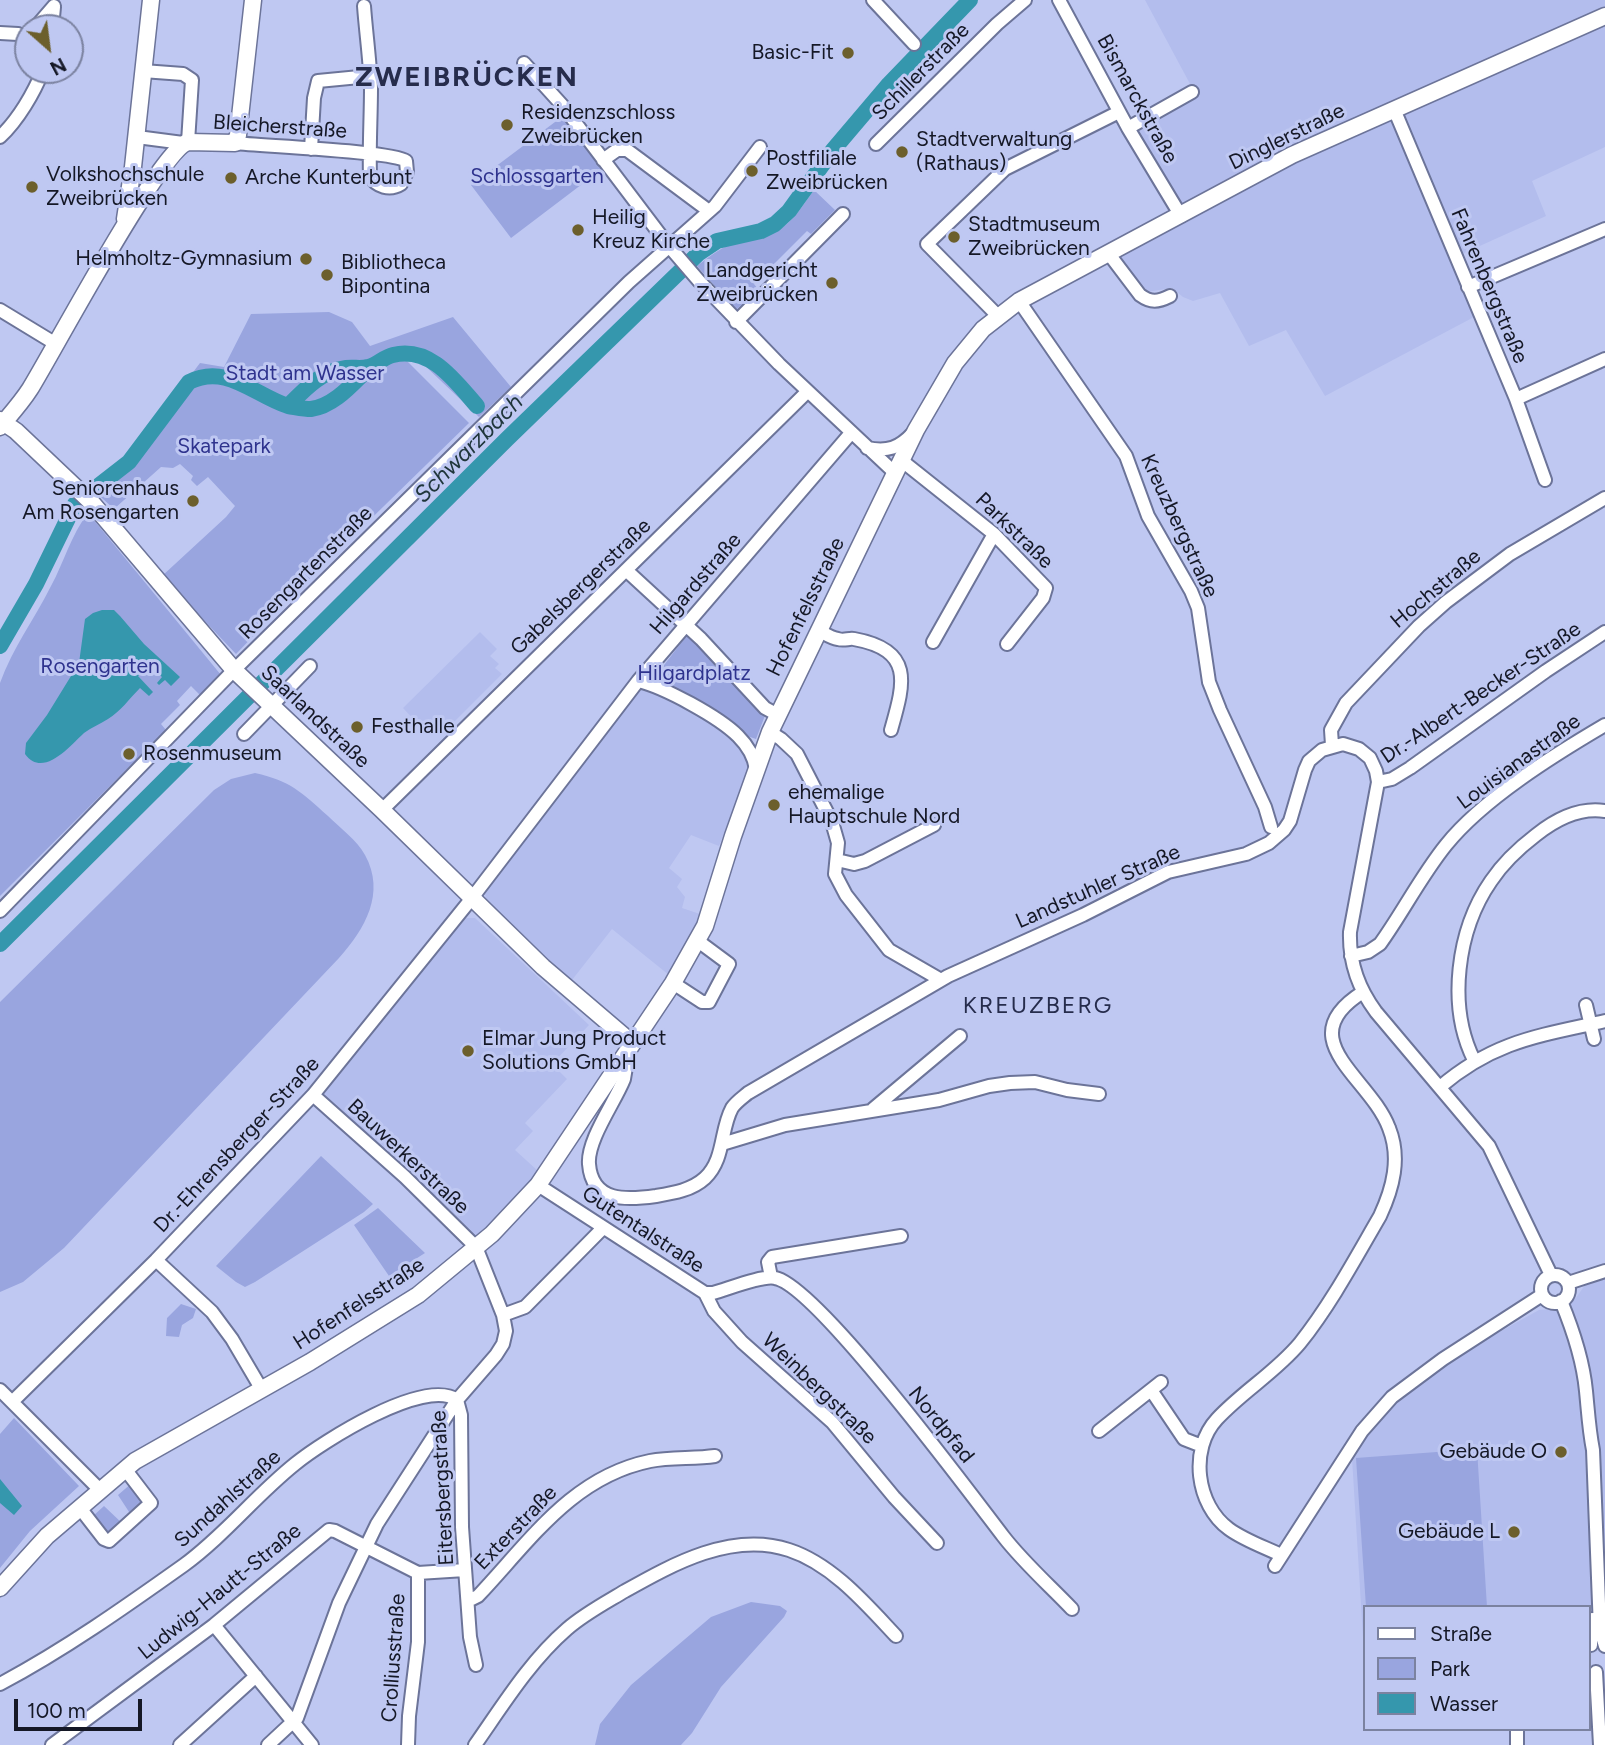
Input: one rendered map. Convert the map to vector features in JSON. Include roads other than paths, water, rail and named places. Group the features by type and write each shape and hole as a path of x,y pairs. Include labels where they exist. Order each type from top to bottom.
{"main road":[{"path":"117,238 128,210 150,0"},
{"path":"235,143 253,0"},
{"name":"Dinglerstraße","path":"998,316 1019,301 1292,155 1605,16"},
{"path":"130,194 186,143"},
{"name":"Bleicherstraße","path":"186,143 235,143"},
{"path":"1,423 28,392 117,238 165,163"},
{"name":"Hofenfelsstraße","path":"0,1588 35,1549 125,1469 392,1312 476,1247 538,1185 673,983 698,941 713,907 770,732 818,630 916,430 955,363 998,316"},
{"name":"Saarlandstraße","path":"1,423 84,494 239,676 543,967 632,1043"},
{"path":"613,1027 632,1023 652,1013"}],"street":[{"path":"873,0 914,44"},
{"name":"Bismarckstraße","path":"1059,0 1128,128 1181,216"},
{"name":"Schillerstraße","path":"876,144 1020,2"},
{"path":"364,6 370,76 369,154"},
{"name":"Parkstraße","path":"524,62 562,105 668,246 736,322 867,448 898,466 994,534 1046,588 1043,598 1007,644"},
{"path":"143,71 184,74 192,80 186,143"},
{"path":"312,149 313,98 318,81 370,76"},
{"path":"0,137 9,129 35,84"},
{"path":"1128,128 1192,92"},
{"name":"Fahrenbergstraße","path":"1394,109 1516,399 1545,480"},
{"path":"998,316 927,244 1005,169 1119,112"},
{"name":"Bleicherstraße","path":"137,137 186,143"},
{"name":"Bleicherstraße","path":"235,143 369,154 403,158 407,172 401,184 392,188 376,184 370,176 369,154"},
{"name":"Rosengartenstraße","path":"0,911 668,246 709,211 760,147"},
{"path":"603,160 617,150 627,150 709,211"},
{"path":"736,322 843,214"},
{"path":"1468,287 1605,229"},
{"path":"1109,254 1145,299 1157,302 1170,296"},
{"name":"Kreuzbergstraße","path":"1019,301 1126,456 1149,516 1191,591 1198,608 1209,682 1265,807 1271,827"},
{"path":"0,310 56,344"},
{"path":"1516,399 1605,359"},
{"name":"Gabelsbergerstraße","path":"382,810 807,391"},
{"path":"867,448 893,449 916,430"},
{"name":"Hilgardstraße","path":"472,898 638,681 851,433"},
{"name":"Hochstraße","path":"1332,745 1331,730 1346,703 1419,626 1510,554 1605,498"},
{"path":"933,642 994,534"},
{"path":"626,570 687,625 765,708 778,715"},
{"path":"818,630 838,639 853,639 879,646 892,656 903,680 891,730"},
{"name":"Dr.-Albert-Becker-Straße","path":"1378,782 1392,779 1410,768 1605,632"},
{"path":"244,734 269,704 310,666"},
{"path":"638,681 666,691 732,731 748,748 756,769"},
{"name":"Louisianastraße","path":"1351,956 1368,952 1380,944 1435,858 1466,822 1497,796 1605,725"},
{"path":"770,732 788,745 804,765 836,832 835,874 841,887 880,942 898,957 941,980"},
{"path":"1332,745 1351,745 1364,752 1374,765 1378,782 1352,918 1351,956 1363,992 1376,1012 1480,1134 1495,1156 1552,1275"},
{"name":"Landstuhler Straße","path":"622,1060 626,1067 624,1079 590,1154 592,1174 604,1191 611,1196 625,1199 685,1190 709,1174 717,1160 732,1109 748,1093 941,980 1083,915 1168,872 1246,853 1269,843 1290,821 1309,761 1332,745"},
{"path":"1474,1060 1460,1025 1459,988 1470,925 1489,883 1514,853 1546,827 1572,814 1588,810 1605,811"},
{"path":"837,860 853,864 874,858 934,825"},
{"name":"Dr.-Ehrensberger-Straße","path":"12,1402 156,1260 313,1095 472,898"},
{"path":"673,983 702,1002 709,1002 729,964 698,941"},
{"path":"1363,992 1349,1001 1334,1017 1331,1035 1341,1060 1376,1104 1390,1129 1395,1162 1389,1197 1368,1237 1312,1327 1283,1361 1215,1422 1202,1446 1200,1472 1201,1486 1212,1511 1229,1529 1278,1561 1362,1431 1392,1397 1452,1353 1542,1295"},
{"path":"1586,1005 1594,1039"},
{"path":"1440,1087 1474,1060 1510,1043 1605,1021"},
{"path":"869,1112 960,1036"},
{"path":"722,1144 785,1125 939,1100 1010,1083 1035,1082 1099,1094"},
{"name":"Bauwerkerstraße","path":"313,1095 405,1177 476,1247"},
{"name":"Gutentalstraße","path":"538,1185 705,1293 771,1277"},
{"path":"503,1315 525,1307 603,1227"},
{"path":"771,1277 768,1262 772,1257 901,1236"},
{"name":"Eitersbergstraße","path":"476,1247 503,1315 506,1331 503,1344 457,1400 461,1415 460,1500 465,1570 470,1637 476,1665"},
{"path":"156,1260 212,1312 232,1339 262,1390"},
{"path":"1568,1283 1605,1271"},
{"path":"1552,1275 1561,1276 1568,1283 1568,1293 1561,1301 1549,1302 1542,1295 1542,1283 1552,1275"},
{"name":"Nordpfad","path":"771,1277 785,1282 830,1323 923,1432 1009,1543 1072,1609"},
{"name":"Weinbergstraße","path":"705,1293 714,1311 736,1335 767,1366 832,1422 894,1497 937,1543"},
{"path":"1561,1301 1580,1354 1586,1390 1589,1605"},
{"path":"1098,1431 1156,1386 1184,1439 1202,1446"},
{"path":"0,1390 100,1490"},
{"name":"Sundahlstraße","path":"0,1684 44,1659 186,1564 228,1529 295,1464 324,1445 398,1404 436,1395 457,1400"},
{"path":"268,1745 294,1723 300,1713 330,1625 365,1547 391,1500 457,1400"},
{"path":"1588,1433 1592,1450 1600,1629 1605,1646"},
{"name":"Exterstraße","path":"468,1601 478,1595 558,1508 587,1486 619,1470 650,1461 715,1456"},
{"path":"79,1508 104,1539 110,1541 151,1503 125,1469"},
{"name":"Ludwig-Hautt-Straße","path":"52,1745 214,1625 329,1530 418,1573 465,1570"},
{"path":"475,1745 529,1670 566,1629 602,1604 648,1578 695,1556 716,1550 756,1544 774,1545 805,1556 844,1585 896,1636"},
{"name":"Crolliusstraße","path":"408,1745 418,1642 418,1573"},
{"path":"214,1625 312,1745"},
{"path":"1597,1670 1600,1745"},
{"path":"180,1745 256,1676"}],"water":[{"path":"102,610 114,610 144,644 180,677 171,686 165,680 159,685 157,683 162,677 149,665 138,676 153,692 149,696 140,688 117,713 84,733 56,758 40,763 32,761 25,754 26,743 79,663 85,619"},
{"path":"0,1479 22,1506 14,1515 0,1503"}],"waterway":[{"name":"Schwarzbach","path":"0,944 507,439 699,253 717,241 761,231 775,224 789,211 833,150 889,84 970,0"},
{"path":"0,646 36,584 75,504 129,462 189,382 202,377 228,378 288,406 314,382 329,373 346,368 368,367 390,356 407,354 419,356 441,368 477,406"},
{"path":"288,406 311,409 320,407 344,393 370,367"}],"place":[{"name":"Basic-Fit","path":"848,53"},
{"name":"Residenzschloss Zweibrücken","path":"507,125"},
{"name":"Stadtverwaltung (Rathaus)","path":"902,152"},
{"name":"Postfiliale Zweibrücken","path":"752,171"},
{"name":"Arche Kunterbunt","path":"231,178"},
{"name":"Volkshochschule Zweibrücken","path":"32,187"},
{"name":"Heilig Kreuz Kirche","path":"578,230"},
{"name":"Stadtmuseum Zweibrücken","path":"954,237"},
{"name":"Helmholtz-Gymnasium","path":"306,259"},
{"name":"Bibliotheca Bipontina","path":"327,275"},
{"name":"Landgericht Zweibrücken","path":"832,283"},
{"name":"Seniorenhaus Am Rosengarten","path":"193,501"},
{"name":"Festhalle","path":"357,727"},
{"name":"Rosenmuseum","path":"129,754"},
{"name":"ehemalige Hauptschule Nord","path":"774,805"},
{"name":"Elmar Jung Product Solutions GmbH","path":"468,1051"},
{"name":"Gebäude O","path":"1561,1452"},
{"name":"Gebäude L","path":"1514,1532"}],"district":[{"name":"ZWEIBRÜCKEN","path":"467,78"},
{"name":"KREUZBERG","path":"1038,1006"}],"park label":[{"name":"Schlossgarten","path":"537,177"},
{"name":"Stadt am Wasser","path":"305,374"},
{"name":"Skatepark","path":"224,447"},
{"name":"Rosengarten","path":"100,667"},
{"name":"Hilgardplatz","path":"694,674"}]}
